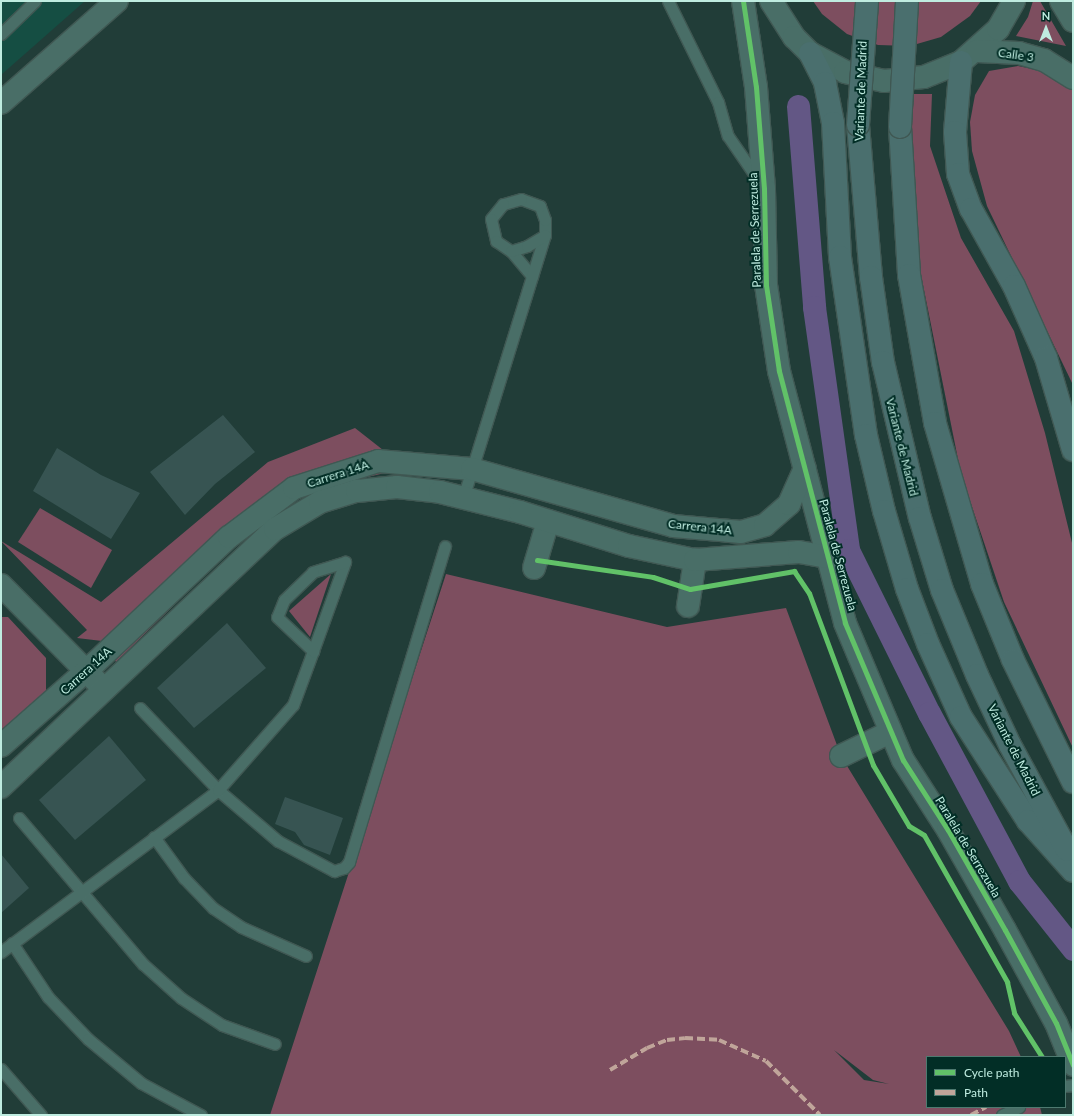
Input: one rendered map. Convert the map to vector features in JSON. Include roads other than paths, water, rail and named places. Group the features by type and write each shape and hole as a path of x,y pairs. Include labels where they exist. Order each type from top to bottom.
{"main road":[{"name":"Variante de Madrid","path":"867,1 858,125 871,277 883,362 920,518 942,590 976,675 1010,745 1073,861"},
{"path":"907,1 900,127 909,275 921,354 939,438 982,584 1022,681 1073,782"},
{"path":"810,53 825,83 833,123 840,257 866,435 884,511 907,590 928,644 961,717 1028,821 1073,871"},
{"path":"969,57 955,132 958,174 971,208 1014,286 1046,358 1073,449"}],"street":[{"path":"1,103 117,1"},
{"name":"Paralela de Serrezuela","path":"743,1 756,87 764,189 766,285 779,371 805,468 826,557 845,623 903,760 948,830 1056,1023 1073,1065"},
{"path":"771,1 794,37 810,53 845,72 884,81 924,77 969,57 998,29 1014,1"},
{"path":"1061,1 1073,21"},
{"name":"Calle 3","path":"969,57 1019,53 1044,60 1073,78"},
{"name":"Carrera 14A","path":"1,746 86,671 229,538 294,488 378,461 472,468 673,526 741,532 764,525 789,504 805,468"},
{"name":"Carrera 14A","path":"1,787 275,529 320,502 357,491 397,487 463,498 548,521 629,546 695,560 799,552 826,557"},
{"path":"534,568 548,521"},
{"path":"688,606 695,560"},
{"path":"1,585 104,689"},
{"path":"841,756 890,732"}],"lane":[{"path":"1,34 35,1"},
{"path":"668,1 718,102 728,136 764,189"},
{"path":"463,498 545,235 545,220 540,206 522,199 503,204 491,219 496,241 511,251 532,276"},
{"path":"511,251 527,246 545,235"},
{"path":"140,708 218,790 278,841 334,871 347,865 444,546"},
{"path":"1,952 82,893 154,836 218,790 293,705 313,651 315,643 345,562 313,572 284,600 277,618 313,651"},
{"path":"19,818 143,964 181,998 222,1025 275,1044"},
{"path":"154,836 184,878 212,908 241,926 306,956"},
{"path":"12,943 48,997 88,1039 141,1083 201,1115"},
{"path":"1,1069 41,1115"},
{"path":"1002,1115 1017,1108"}],"waterway":[{"path":"798,106 814,307 848,550 929,713 1019,881 1073,949"}]}
